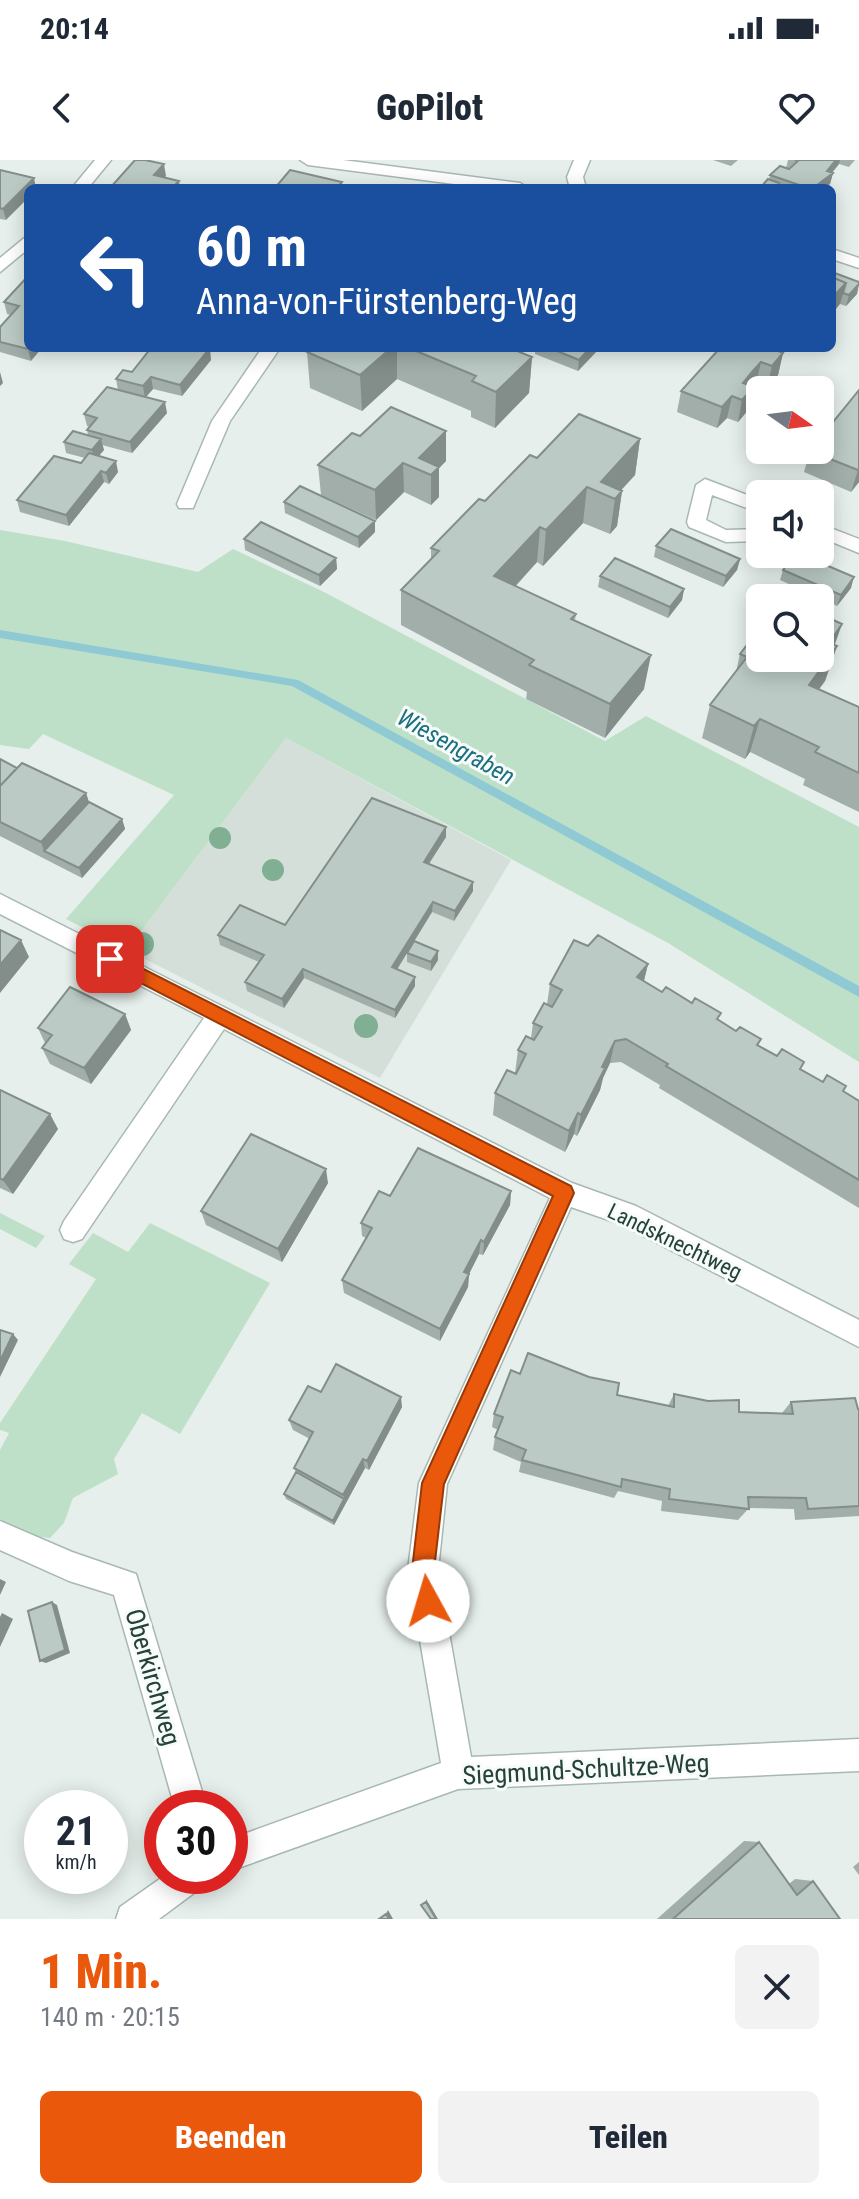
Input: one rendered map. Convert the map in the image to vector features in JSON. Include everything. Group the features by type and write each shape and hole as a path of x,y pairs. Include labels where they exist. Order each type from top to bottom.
{"street":[{"path":"83,184 103,160"},
{"path":"308,160 402,181 480,184"},
{"path":"577,184 575,177 582,160"},
{"path":"470,166 470,183"},
{"path":"0,267 24,244"},
{"path":"836,255 859,263"},
{"path":"186,504 221,421 268,352"},
{"path":"746,501 705,485 696,522 711,533 726,537 746,536"},
{"path":"834,536 859,546"},
{"name":"Landsknechtweg","path":"0,903 565,1193 627,1214 859,1334"},
{"path":"73,1230 220,1015"},
{"path":"458,1773 423,1570 433,1483 565,1193"},
{"name":"Oberkirchweg","path":"0,1535 69,1566 126,1584 186,1790"},
{"name":"Siegmund-Schultze-Weg","path":"248,1849 458,1773 859,1755"},
{"path":"132,1919 166,1894"}],"shaded area":[{"path":"286,738 511,860 380,1078 127,950"}],"green space":[{"path":"0,530 65,541 198,572 233,549 324,592 605,741 646,716 859,827 859,1062 668,943 286,738 127,950 66,919 174,795 43,734 29,749 0,745"},
{"path":"0,1213 45,1236 36,1248 0,1229"},
{"path":"150,1223 270,1283 180,1434 142,1413 114,1459 118,1474 73,1498 64,1523 50,1538 26,1535 0,1519 0,1450 9,1433 0,1430 0,1423 96,1279 69,1264 93,1233 128,1252"}],"building":[{"path":"135,160 164,164 154,175 179,181 176,184 114,184"},
{"path":"795,160 836,160 827,171 833,173 818,184 796,184 770,175 780,166 789,169 798,161"},
{"path":"0,170 34,178 24,184 24,188 3,209 0,208"},
{"path":"290,170 342,182 340,184 278,184"},
{"path":"768,179 779,183 778,184 764,184"},
{"path":"836,273 859,284 849,295 843,293 846,283 836,279"},
{"path":"836,279 846,283 836,294"},
{"path":"24,280 24,348 0,342 0,327 19,306 4,302"},
{"path":"148,352 207,352 180,385 151,377 143,386 116,379 123,370 132,372"},
{"path":"307,352 386,352 360,375"},
{"path":"419,352 520,352 532,357 496,392 472,381 476,376"},
{"path":"560,352 586,352 579,360"},
{"path":"716,352 783,353 772,366 761,362 746,376 743,383 746,384 746,396 742,400 732,396 722,407 681,391"},
{"path":"107,387 165,402 130,442 87,430 97,418 84,414"},
{"path":"859,390 858,470 834,460 834,421"},
{"path":"391,407 446,431 419,458 439,467 431,475 403,463 375,490 318,465 352,433 360,436"},
{"path":"579,414 640,439 601,482 622,491 615,499 587,487 546,530 540,527 494,576 576,614 571,619 651,655 610,704 529,665 534,660 401,590 439,551 431,548 479,499 485,501 530,455 537,458"},
{"path":"73,431 101,439 92,450 64,442"},
{"path":"89,453 116,461 106,473 101,471 66,515 17,500 54,456 81,463"},
{"path":"300,486 375,521 358,537 284,502"},
{"path":"261,522 336,558 319,575 244,539"},
{"path":"671,529 740,559 726,576 656,546"},
{"path":"615,558 684,589 670,607 600,576"},
{"path":"833,568 854,577 841,595 834,592 834,584 815,584 783,570"},
{"path":"834,620 842,624 834,636"},
{"path":"746,658 746,672 818,672 809,685 859,707 859,773 815,752 819,747 760,719 754,726 710,705"},
{"path":"0,759 17,768 0,786"},
{"path":"22,763 86,793 41,842 0,822 0,786"},
{"path":"372,798 446,827 424,862 473,882 455,911 433,902 392,967 415,977 395,1010 303,969 282,999 245,982 264,955 218,935 240,905 285,925"},
{"path":"89,802 122,819 79,868 44,851"},
{"path":"0,930 21,940 0,965"},
{"path":"598,935 648,964 637,977 662,992 666,987 692,1003 695,998 721,1013 717,1019 736,1031 740,1027 761,1039 757,1045 777,1056 782,1049 804,1062 800,1069 823,1082 827,1075 846,1086 843,1091 859,1101 859,1180 626,1039 615,1041 581,1115 578,1113 569,1131 495,1093 507,1070 516,1074 526,1054 518,1050 526,1036 534,1040 542,1027 533,1023 544,1003 552,1007 562,990 550,984 574,940 588,946"},
{"path":"414,941 438,951 431,962 407,953"},
{"path":"70,987 125,1014 84,1068 42,1048 52,1035 38,1028"},
{"path":"0,1090 50,1114 3,1180 0,1178"},
{"path":"251,1134 326,1169 278,1249 201,1211"},
{"path":"418,1148 511,1191 464,1272 469,1274 440,1329 342,1280 372,1228 361,1223 379,1191 390,1196"},
{"path":"0,1330 13,1334 0,1361"},
{"path":"528,1353 589,1377 619,1383 617,1395 674,1407 674,1394 708,1401 739,1400 739,1412 793,1414 791,1402 855,1398 859,1409 859,1506 808,1509 806,1498 748,1497 749,1509 669,1499 670,1489 622,1479 621,1487 522,1460 526,1450 495,1437 503,1417 494,1414 511,1370 520,1374"},
{"path":"336,1364 401,1397 367,1461 363,1459 343,1495 294,1468 313,1432 289,1420 308,1386 321,1392"},
{"path":"296,1472 344,1499 333,1521 284,1494"},
{"path":"52,1602 65,1650 40,1661 28,1611"},
{"path":"759,1842 797,1895 813,1881 840,1919 673,1919"},
{"path":"426,1902 436,1919 431,1919 421,1905"}],"waterway":[{"name":"Wiesengraben","path":"0,634 294,683 859,992"}],"route":[{"path":"110,959 565,1193 433,1483 423,1570 428,1601"}]}
